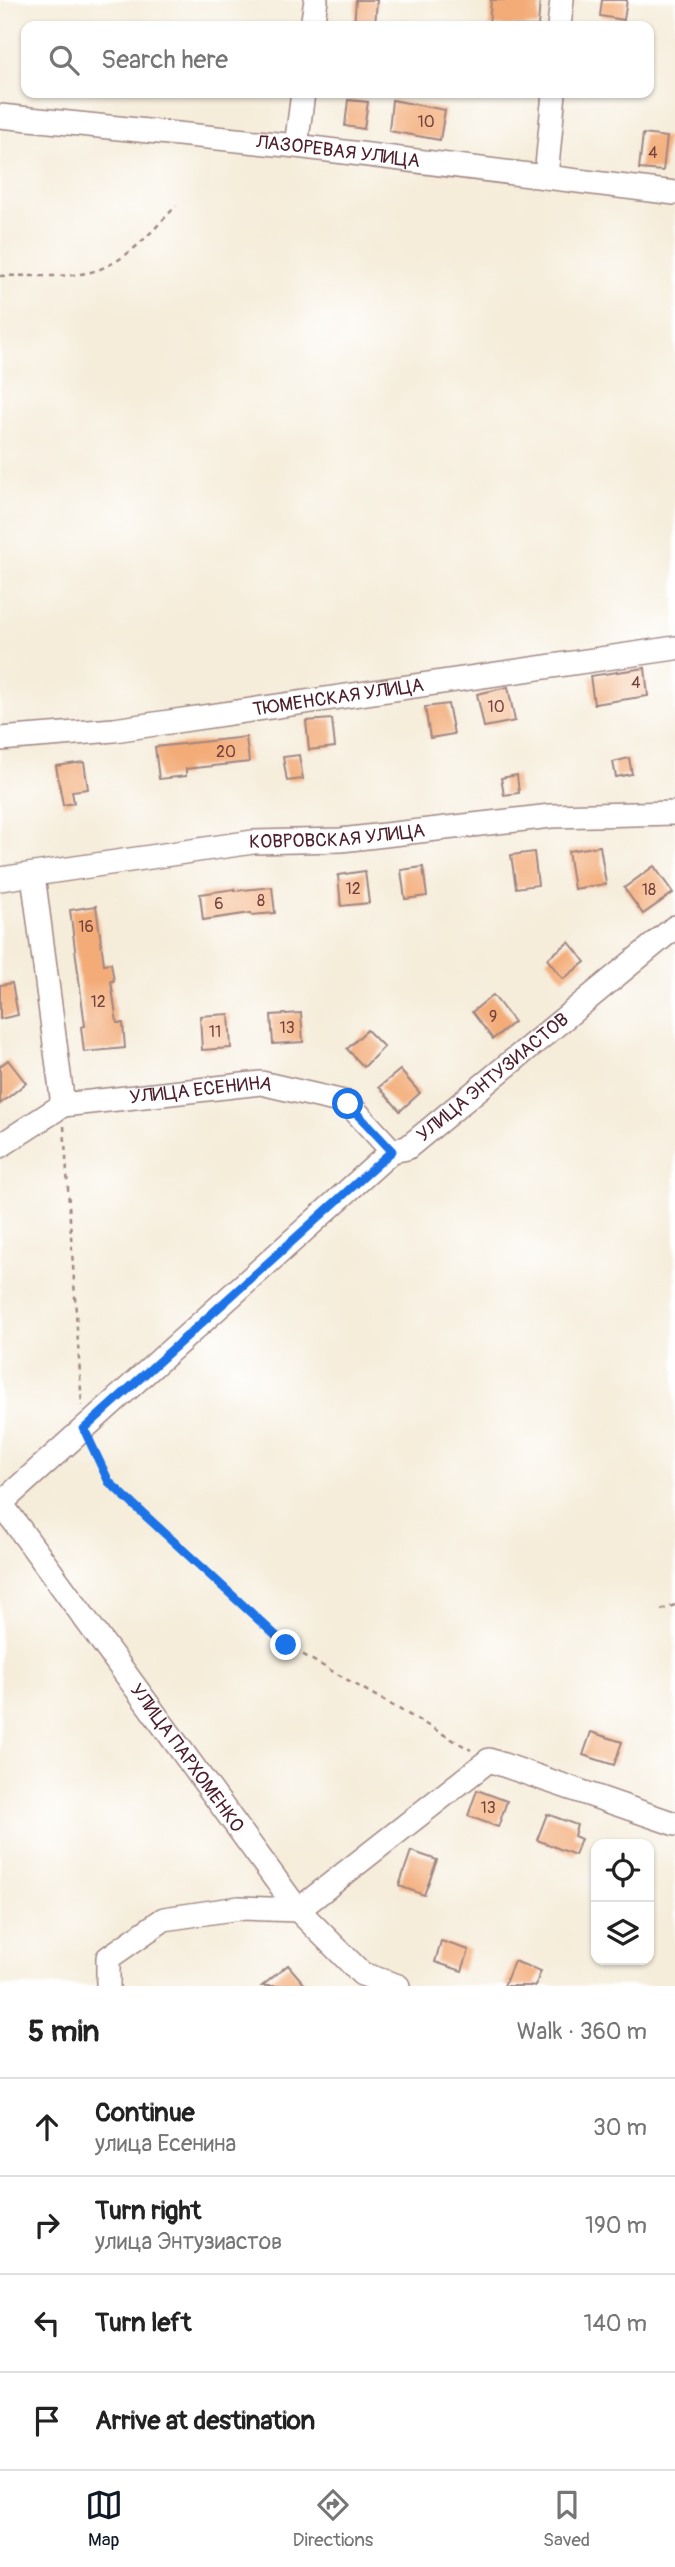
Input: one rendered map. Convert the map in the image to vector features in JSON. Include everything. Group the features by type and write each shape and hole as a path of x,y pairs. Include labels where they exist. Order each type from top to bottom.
{"street":[{"path":"314,21 316,0"},
{"path":"560,21 562,0"},
{"path":"296,146 302,98"},
{"path":"546,177 554,98"},
{"name":"ЛАЗОРЕВАЯ УЛИЦА","path":"0,116 296,146 675,193"},
{"name":"ТЮМЕНСКАЯ УЛИЦА","path":"0,739 114,730 675,648"},
{"name":"КОВРОВСКАЯ УЛИЦА","path":"0,879 253,842 341,840 551,816 675,813"},
{"path":"33,875 63,1105"},
{"name":"УЛИЦА ЭНТУЗИАСТОВ","path":"0,1503 392,1151 407,1148 675,927"},
{"name":"УЛИЦА ЕСЕНИНА","path":"0,1146 63,1105 261,1083 348,1104 392,1151"},
{"name":"УЛИЦА ПАРХОМЕНКО","path":"0,1503 298,1910 362,1974 398,1986"},
{"path":"108,1986 108,1958 164,1919 239,1908 298,1910 489,1760 675,1824"}],"path":[{"path":"0,276 88,273 137,246 176,206"},
{"path":"63,1105 84,1429 109,1482 286,1645 489,1760"},
{"path":"661,1610 675,1605"}],"building":[{"path":"356,0 377,0 375,21 354,21"},
{"path":"491,0 540,0 538,21 489,21"},
{"path":"602,0 627,0 624,20 600,16"},
{"path":"348,100 368,102 364,129 345,126"},
{"path":"392,100 445,110 440,140 389,131"},
{"path":"643,134 667,137 663,171 639,169"},
{"path":"645,668 648,696 594,704 590,676"},
{"path":"508,687 515,721 484,727 477,694"},
{"path":"448,704 454,734 430,738 425,707"},
{"path":"332,719 335,747 309,750 306,721"},
{"path":"246,737 249,762 186,769 186,776 159,779 155,747"},
{"path":"299,755 303,779 287,781 283,757"},
{"path":"629,758 632,774 616,777 613,762"},
{"path":"84,762 88,789 72,791 74,803 63,805 56,766"},
{"path":"517,775 519,793 504,795 501,778"},
{"path":"600,846 606,884 574,889 568,851"},
{"path":"534,852 538,885 516,888 511,855"},
{"path":"654,866 673,893 643,914 624,888"},
{"path":"423,867 427,896 405,899 401,870"},
{"path":"365,871 369,903 341,906 338,875"},
{"path":"272,887 275,913 251,913 203,920 200,894"},
{"path":"96,906 104,964 111,963 117,1023 123,1023 125,1048 84,1052 81,1027 85,1026 70,910"},
{"path":"569,942 585,962 563,979 547,959"},
{"path":"12,983 18,1015 0,1019 0,985"},
{"path":"493,995 514,1022 493,1039 472,1012"},
{"path":"301,1013 303,1042 273,1044 271,1015"},
{"path":"229,1014 231,1048 202,1050 200,1016"},
{"path":"367,1030 384,1047 364,1067 347,1049"},
{"path":"8,1060 26,1083 0,1104 0,1066"},
{"path":"400,1070 420,1093 400,1111 379,1087"},
{"path":"591,1732 622,1742 614,1765 583,1755"},
{"path":"477,1790 507,1801 498,1827 468,1816"},
{"path":"547,1814 577,1825 574,1836 581,1839 575,1855 537,1840"},
{"path":"411,1851 437,1860 424,1895 399,1886"},
{"path":"441,1941 469,1950 462,1971 435,1962"},
{"path":"514,1961 541,1971 535,1986 504,1986"},
{"path":"288,1965 306,1986 262,1986"}],"route":[{"path":"286,1645 109,1482 84,1429 392,1151 348,1104"}]}
